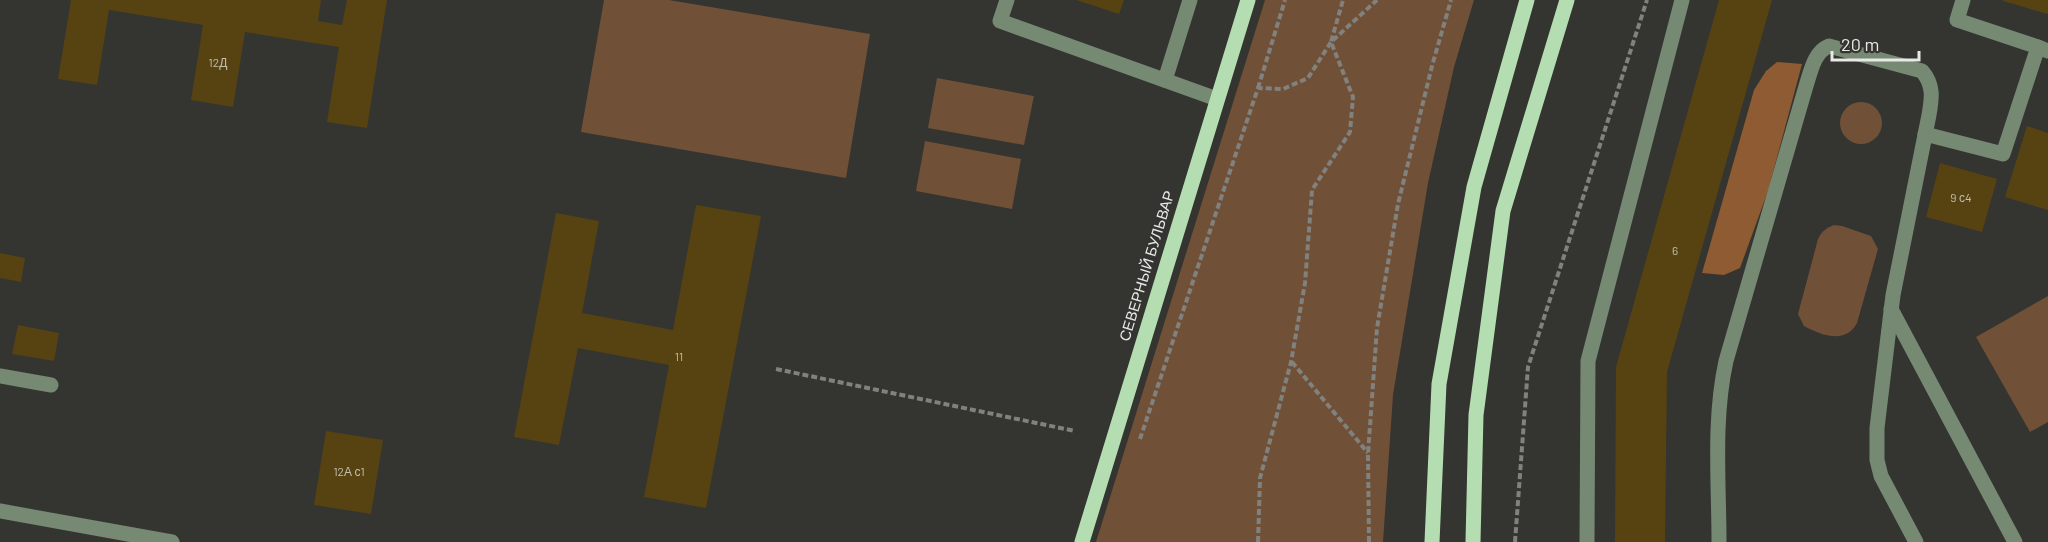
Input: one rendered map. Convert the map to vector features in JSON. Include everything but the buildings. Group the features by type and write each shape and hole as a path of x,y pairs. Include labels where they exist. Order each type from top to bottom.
{"main road":[{"name":"СЕВЕРНЫЙ БУЛЬВАР","path":"1082,542 1248,0"},
{"path":"1432,542 1439,384 1473,187 1527,0"},
{"path":"1473,542 1476,415 1503,211 1567,0"}],"lane":[{"path":"1006,0 1000,21 1217,99"},
{"path":"1165,80 1190,0"},
{"path":"1587,542 1588,362 1682,0"},
{"path":"1925,134 2004,154 2043,49 1957,20 1963,0"},
{"path":"1719,542 1719,410 1722,377 1806,86 1816,57 1821,49 1829,46 1922,71 1930,82 1932,97 1891,309 1878,412 1877,460 1881,476 1916,542"},
{"path":"1891,309 2015,542"},
{"path":"0,376 51,384"},
{"path":"0,511 172,542"}],"path":[{"path":"1139,440 1258,88 1285,0"},
{"path":"1258,542 1260,478 1291,362 1305,283 1312,190 1350,132 1353,97 1331,42 1343,0"},
{"path":"1258,88 1282,89 1308,78 1331,42 1377,0"},
{"path":"1369,542 1368,454 1377,328 1398,204 1451,0"},
{"path":"1515,542 1528,367 1647,0"},
{"path":"1291,362 1368,454"},
{"path":"776,369 1075,431"}],"shaded area":[{"path":"604,0 669,0 870,34 846,178 581,132"},
{"path":"1265,0 1474,0 1454,67 1428,183 1393,395 1383,542 1096,542"},
{"path":"1777,62 1802,64 1768,191 1740,268 1724,275 1702,273 1754,90 1766,71"},
{"path":"937,78 1034,96 1024,145 928,128"},
{"path":"1861,102 1876,108 1882,123 1876,138 1861,144 1846,138 1840,123 1846,108"},
{"path":"925,141 1021,159 1012,209 916,191"},
{"path":"1834,225 1871,236 1878,249 1857,323 1847,334 1840,336 1818,333 1804,326 1798,314 1818,239 1824,230"},
{"path":"2048,296 2048,422 2030,432 1976,337"}]}
